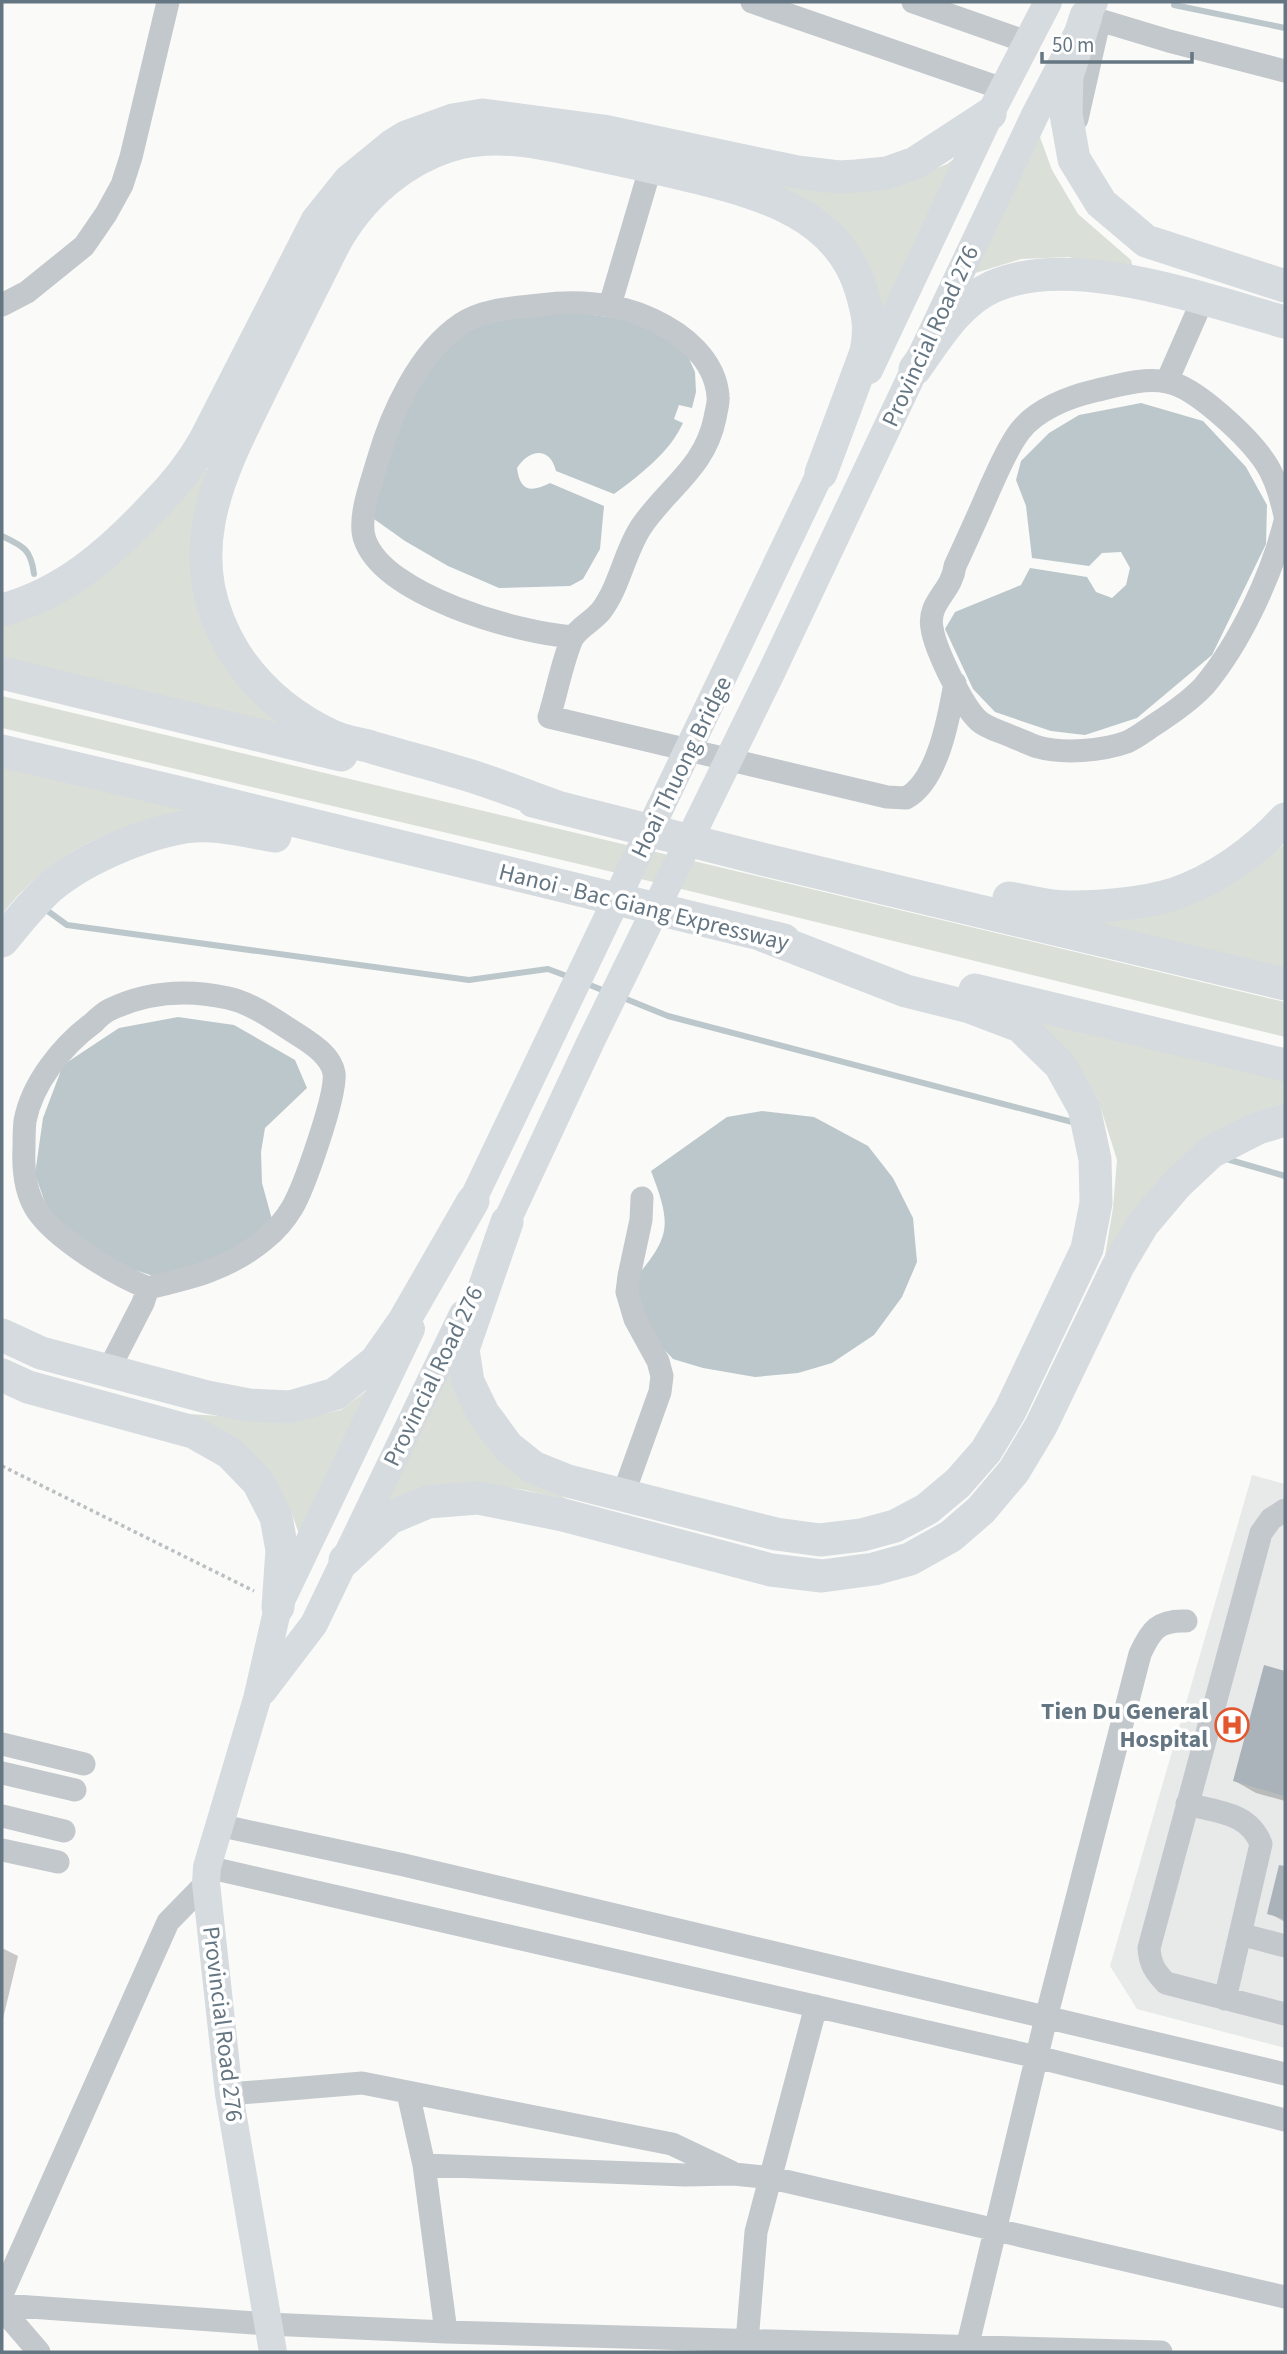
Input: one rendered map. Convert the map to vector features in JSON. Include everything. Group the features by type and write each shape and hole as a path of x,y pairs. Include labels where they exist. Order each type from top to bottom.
{"highway":[{"path":"1093,13 1067,76 1066,114 1074,159 1101,203 1146,241 1285,286"},
{"path":"2,610 20,605 72,579 129,533 178,482 192,463 218,415 317,221 349,181 406,137 453,120 483,115 603,131 797,172 848,177 875,175 915,163 997,101"},
{"path":"555,806 457,771 335,737 303,721 279,704 253,679 218,620 205,552 217,485 341,229 368,196 388,178 426,155 458,143 481,139 510,139 651,166 778,201 802,215 820,230 852,266 869,315 866,352 821,473"},
{"path":"915,369 956,313 990,288 1026,276 1069,273 1126,282 1285,322"},
{"path":"2,673 1285,984"},
{"name":"Hanoi - Bac Giang Expressway","path":"2,751 1285,1065"},
{"path":"766,860 1071,908 1174,894 1222,871 1272,834 1285,819"},
{"path":"2,941 50,888 84,864 128,844 170,830 209,825 484,868"},
{"path":"507,1222 463,1349 468,1382 483,1413 508,1447 533,1468 568,1481 776,1534 820,1540 862,1535 895,1526 927,1509 958,1483 986,1451 1010,1411 1087,1249 1097,1203 1096,1159 1084,1108 1060,1065 1020,1026 970,1007 906,991 762,935"},
{"path":"345,1560 390,1518 428,1502 478,1498 563,1516 771,1570 822,1576 874,1569 910,1559 951,1536 981,1510 1014,1471 1041,1426 1118,1266 1143,1224 1175,1185 1211,1152 1258,1128 1285,1120"},
{"path":"2,1335 41,1353 207,1397 249,1405 290,1407 335,1394 376,1361 397,1331 472,1200"},
{"path":"2,1375 28,1387 193,1432 230,1453 258,1482 276,1517 282,1550 278,1605"}],"main road":[{"name":"Provincial Road 276","path":"734,656 997,101 1048,2"},
{"name":"Provincial Road 276","path":"771,673 1035,115 1093,13"},
{"path":"997,101 1035,115"},
{"name":"Hoai Thuong Bridge","path":"555,1030 734,656"},
{"name":"Hoai Thuong Bridge","path":"591,1041 771,673"},
{"name":"Provincial Road 276","path":"273,2352 229,2094 206,1875 218,1825 257,1699 278,1605 555,1030"},
{"name":"Provincial Road 276","path":"257,1699 314,1624 591,1041"}],"street":[{"path":"2,305 27,292 84,246 122,185 131,158 168,2"},
{"path":"754,2 997,101"},
{"path":"913,2 1027,42"},
{"path":"1285,71 1169,41 1093,13 1076,141 1090,176 1117,207 1154,231 1285,274"},
{"path":"610,305 651,166"},
{"path":"1167,382 1202,299"},
{"path":"573,637 513,628 448,604 396,579 374,556 364,538 363,520 387,428 420,368 438,343 462,323 480,315 562,303 610,305 634,311 676,330 698,351 712,375 719,397 712,434 692,469 657,505 639,529 614,590 600,612 573,637 549,717 898,799 906,798 920,788 930,769 949,720 955,683"},
{"path":"1150,381 1183,387 1247,440 1266,463 1280,492 1285,518 1280,542 1265,582 1222,661 1202,687 1177,710 1128,741 1105,747 1071,750 1039,747 980,722 966,706 939,653 931,612 954,577 955,566 996,474 1020,430 1045,410 1079,394 1150,381"},
{"path":"165,992 231,999 310,1042 323,1054 331,1064 334,1074 331,1102 305,1179 293,1207 280,1225 264,1240 219,1269 148,1288 114,1272 67,1241 37,1209 26,1181 23,1163 25,1120 41,1079 53,1060 81,1031 107,1011 165,992"},
{"path":"623,1495 660,1392 662,1377 658,1361 635,1319 627,1292 641,1220 642,1198"},
{"path":"108,1371 148,1288"},
{"path":"1285,1510 1271,1519 1261,1533 1149,1948 1150,1961 1156,1973 1166,1983 1285,2014"},
{"path":"967,2349 1045,2018 1140,1654 1146,1640 1157,1627 1171,1621 1186,1621"},
{"path":"2,1744 84,1764"},
{"path":"2,1773 75,1790"},
{"path":"1187,1804 1239,1818 1250,1824 1261,1844 1225,1999"},
{"path":"2,1816 64,1831"},
{"path":"218,1825 404,1865 1285,2074"},
{"path":"2,1850 58,1862"},
{"path":"2,2294 168,1922 206,1875 1037,2057 1285,2120"},
{"path":"1240,1934 1285,1946"},
{"path":"741,2345 756,2232 816,2007"},
{"path":"229,2094 362,2083 672,2144 734,2174"},
{"path":"408,2093 424,2165 446,2332"},
{"path":"424,2165 684,2175 734,2174 772,2178 1285,2297"},
{"path":"2,2307 268,2324 741,2345 1161,2352"},
{"path":"2,2307 39,2352"}],"path":[{"path":"2,1466 278,1605"}],"shaded area":[{"path":"1037,129 1052,170 1078,214 1131,260 1133,269 1128,275 1069,257 1021,259 969,275"},
{"path":"970,147 884,330 876,300 746,175 903,182 947,164"},
{"path":"496,301 649,323 686,352 695,372 696,392 692,408 679,405 674,419 683,423 677,434 653,462 614,494 556,471 549,457 544,454 527,457 517,468 518,476 527,488 537,488 550,483 604,506 600,549 583,579 570,586 499,588 448,566 374,519 375,483 422,369"},
{"path":"1141,403 1203,421 1246,467 1267,505 1266,544 1212,655 1137,718 1085,735 1051,731 995,712 973,689 945,629 955,612 1021,585 1030,568 1087,577 1096,592 1112,598 1126,585 1130,568 1121,552 1102,553 1089,566 1032,558 1026,506 1016,480 1021,461 1049,433 1079,415"},
{"path":"205,468 208,471 195,550 294,728 2,657 2,620"},
{"path":"2,696 1285,1002 1285,1037 600,869 2,728"},
{"path":"2,759 210,808 125,828 90,842 41,874 2,915"},
{"path":"1285,844 1285,973 1091,925 1233,880"},
{"path":"1025,1014 1285,1075 1285,1103 1249,1114 1164,1176 1129,1216 1104,1262 1113,1208 1117,1160 1098,1099 1070,1054"},
{"path":"178,1017 234,1025 295,1060 307,1088 265,1128 261,1152 262,1183 273,1223 207,1266 159,1278 120,1265 79,1241 48,1211 35,1174 43,1118 63,1065 119,1028"},
{"path":"762,1111 814,1117 868,1146 893,1178 913,1218 917,1262 902,1297 874,1335 832,1363 798,1373 755,1377 703,1368 673,1359 650,1334 633,1281 655,1253 664,1230 665,1218 651,1171 727,1117"},
{"path":"449,1353 530,1477 568,1500 525,1490 479,1484 385,1503"},
{"path":"370,1388 300,1537 291,1511 190,1414 292,1421 341,1410"},
{"name":"Tien Du General Hospital","path":"1252,1475 1285,1484 1285,2048 1137,2009 1110,1966"}],"building":[{"path":"1264,1665 1285,1671 1285,1796 1233,1781"},
{"path":"1279,1865 1285,1866 1285,1919 1267,1914"}],"waterway":[{"path":"1174,5 1285,28"},
{"path":"2,536 25,549 31,559 34,574"},
{"path":"45,909 67,925 469,980 548,969 572,978"},
{"path":"585,983 607,992"},
{"path":"621,997 668,1016 1076,1123"},
{"path":"1223,1158 1285,1176"}],"place":[{"name":"Tien Du General Hospital","path":"1232,1725"}]}
